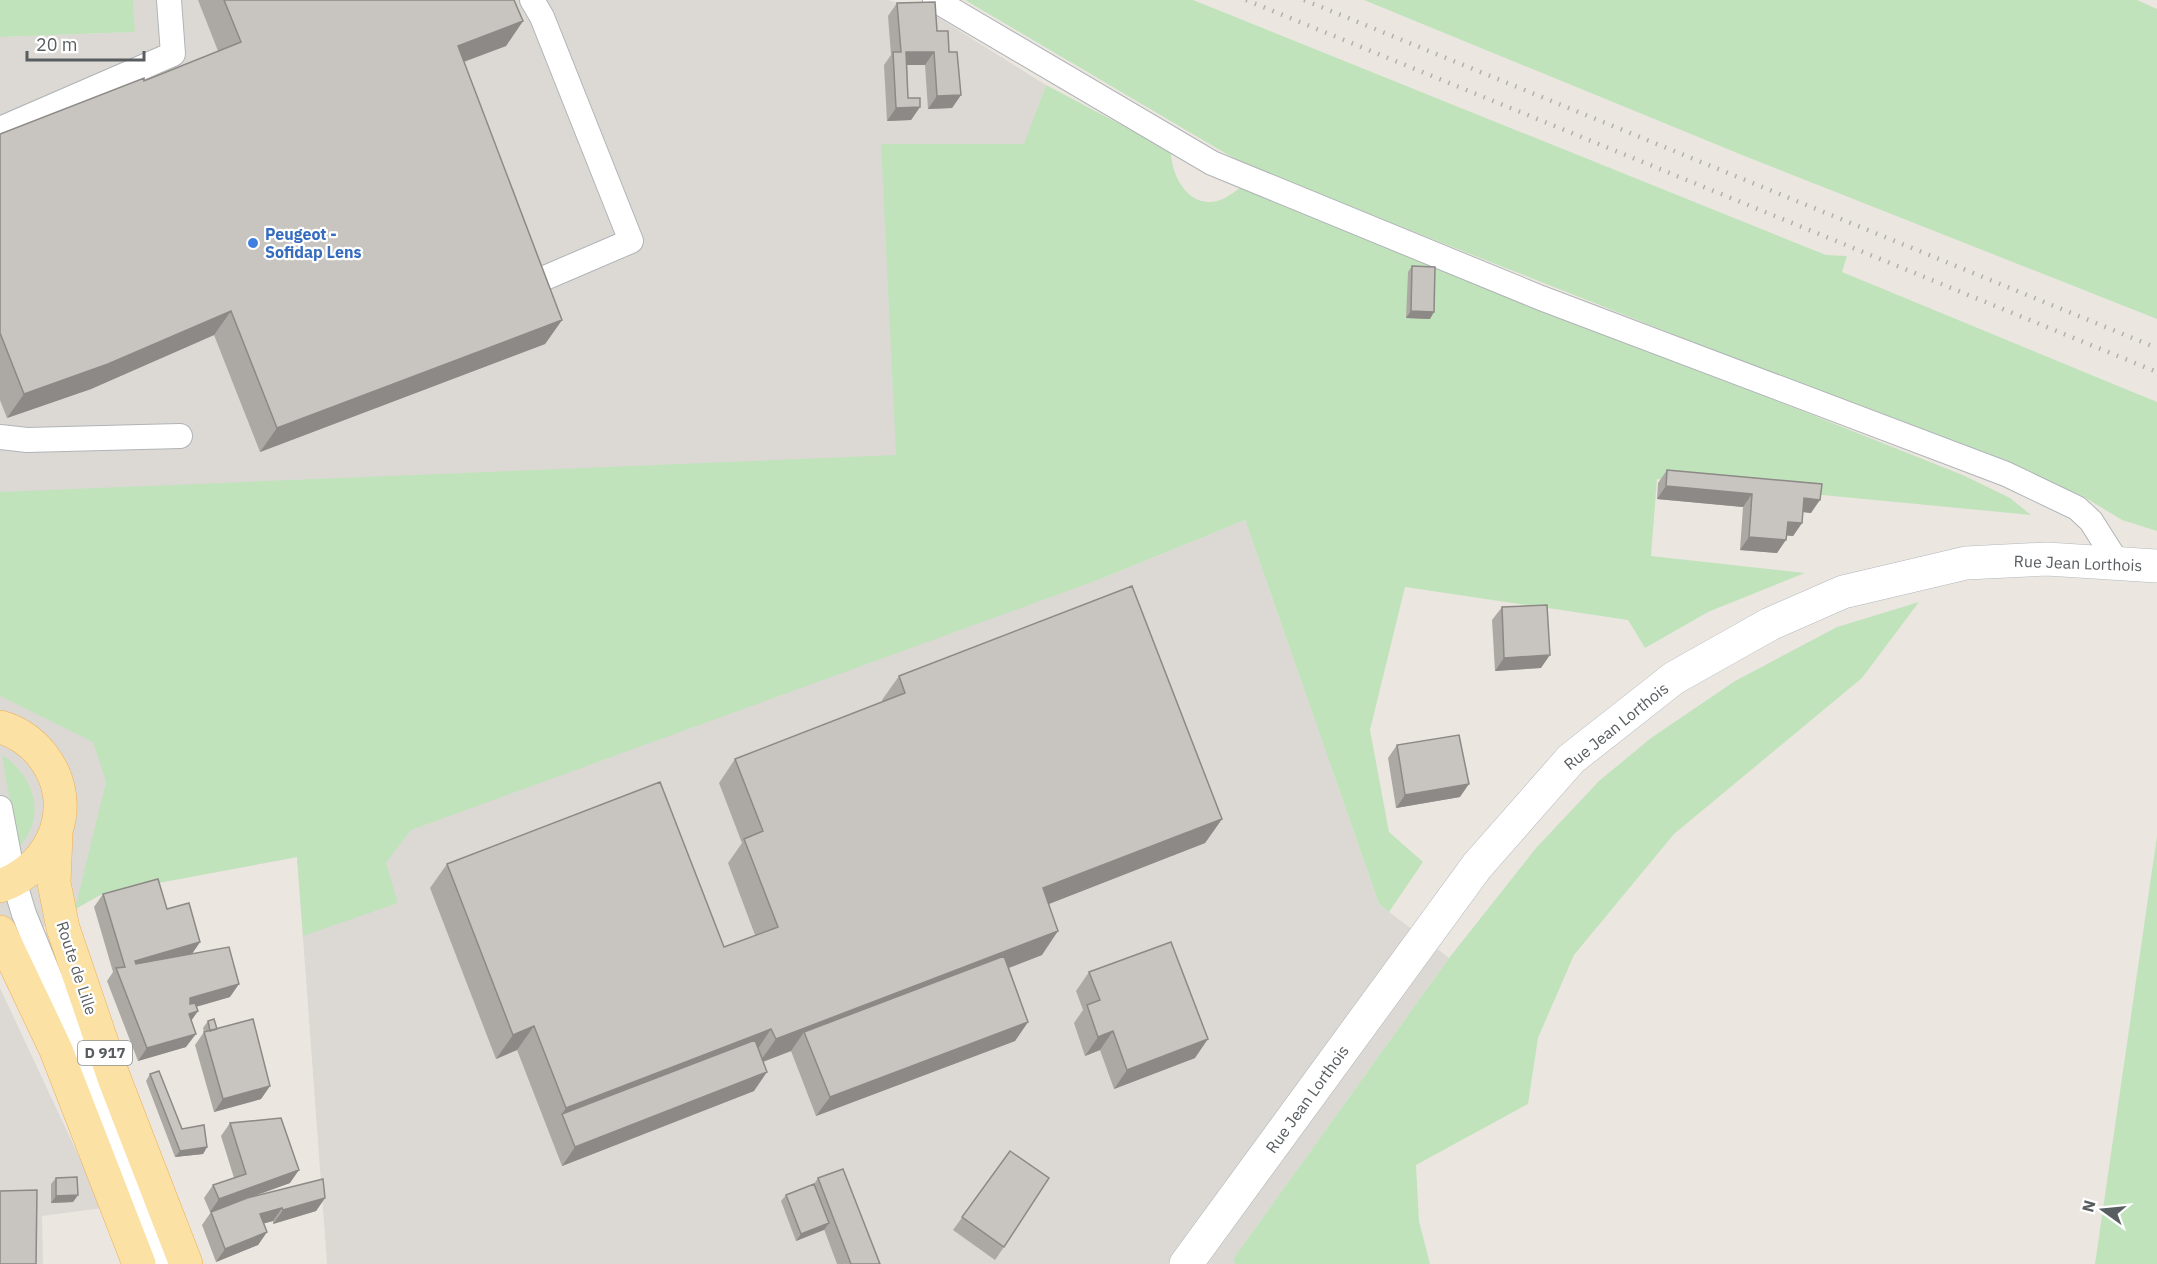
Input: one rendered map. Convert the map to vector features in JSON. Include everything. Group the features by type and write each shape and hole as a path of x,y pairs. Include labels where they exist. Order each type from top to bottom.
{"main road":[{"name":"Route de Lille","path":"0,728 21,736 36,748 48,763 56,780 60,798 54,883 63,928 114,1078 186,1264"},
{"path":"7,884 32,870 46,854 56,836"},
{"name":"D 917","path":"0,932 56,1050 140,1264"}],"street":[{"name":"Rue Jean Lorthois","path":"1186,1264 1477,866 1571,759 1674,678 1770,624 1844,592 1966,563 2048,559 2157,566"}],"lane":[{"path":"0,129 173,54 169,0"},
{"path":"532,0 542,17 631,241 533,282"},
{"path":"935,0 1212,163 1541,298 2006,474 2057,498 2077,508 2091,521 2117,562"},
{"path":"0,437 27,440 180,436"},
{"path":"0,808 7,884 24,915 167,1264"}],"shaded area":[{"path":"133,0 888,0 928,11 1046,85 1025,144 1103,578 1245,520 1379,904 1449,958 1233,1259 1235,1264 327,1264 297,857 104,893 0,951 0,37 134,32"},
{"path":"0,988 103,1208 42,1216 43,1264 0,1264"}],"green space":[{"path":"0,0 133,0 135,32 0,37"},
{"path":"965,0 1193,0 1826,255 1847,256 1842,272 2157,402 2157,531 2122,520 2081,495 1247,166"},
{"path":"1364,0 2137,0 2157,9 2157,319 1742,155"},
{"path":"1046,85 1171,151 1179,182 1193,197 1213,202 1225,198 1241,187 1965,476 2010,498 2031,515 1657,479 1651,556 1805,573 1708,612 1645,648 1628,620 1405,587 1370,730 1389,832 1423,862 1389,912 1379,904 1245,520 1103,578 411,830 386,863 398,903 303,936 297,857 104,893 75,909 106,782 93,742 0,696 0,492 896,455 881,144 1024,144"},
{"path":"1919,602 1862,678 1674,834 1574,955 1538,1038 1528,1104 1416,1165 1419,1221 1430,1264 1235,1264 1233,1259 1449,958 1536,848 1599,781 1651,738 1735,681 1837,627"},
{"path":"2,755 23,775 34,798 33,824 18,848"},
{"path":"2157,836 2157,1264 2095,1264"}],"building":[{"name":"Peugeot - Sofidap Lens","path":"224,0 514,0 523,21 458,46 562,320 277,428 231,311 108,364 24,394 0,333 0,134 144,78 144,81 241,42"},
{"path":"935,2 937,31 948,31 949,52 957,52 961,95 937,96 934,52 906,52 908,98 920,98 920,107 896,108 893,52 901,52 897,3"},
{"path":"1412,266 1435,267 1434,312 1411,311"},
{"path":"1667,470 1822,484 1820,500 1804,498 1802,523 1788,522 1786,540 1749,537 1752,494 1666,486"},
{"path":"1132,586 1222,819 1043,888 1058,931 776,1039 771,1029 566,1108 534,1026 513,1035 447,864 660,782 724,947 778,927 744,839 763,831 735,759 905,693 899,676"},
{"path":"1547,605 1550,655 1504,658 1502,607"},
{"path":"1459,735 1469,784 1405,795 1397,745"},
{"path":"158,879 167,909 189,903 200,942 135,961 136,964 229,947 239,984 190,998 190,1004 195,1003 198,1011 189,1014 196,1034 147,1048 116,968 125,967 103,894"},
{"path":"1171,942 1208,1039 1127,1070 1113,1031 1098,1037 1087,1005 1100,1000 1089,972"},
{"path":"1004,956 1028,1022 830,1097 804,1032"},
{"path":"214,1019 217,1029 210,1031 208,1021"},
{"path":"253,1019 270,1086 223,1099 204,1032"},
{"path":"755,1040 767,1072 575,1147 562,1114"},
{"path":"159,1071 182,1129 204,1125 207,1147 180,1151 150,1074"},
{"path":"281,1118 299,1170 219,1199 213,1185 246,1174 230,1123"},
{"path":"1010,1151 1049,1178 1004,1247 962,1217"},
{"path":"843,1169 880,1264 851,1264 818,1178"},
{"path":"77,1177 78,1195 56,1196 56,1178"},
{"path":"323,1179 325,1198 260,1214 267,1232 225,1249 211,1212 247,1198"},
{"path":"814,1184 829,1223 801,1234 786,1195"},
{"path":"37,1190 36,1264 0,1264 0,1191"}],"railway":[{"path":"1246,0 2157,372"},
{"path":"1304,0 2157,348"}],"place":[{"name":"Peugeot - Sofidap Lens","path":"253,243"}]}
